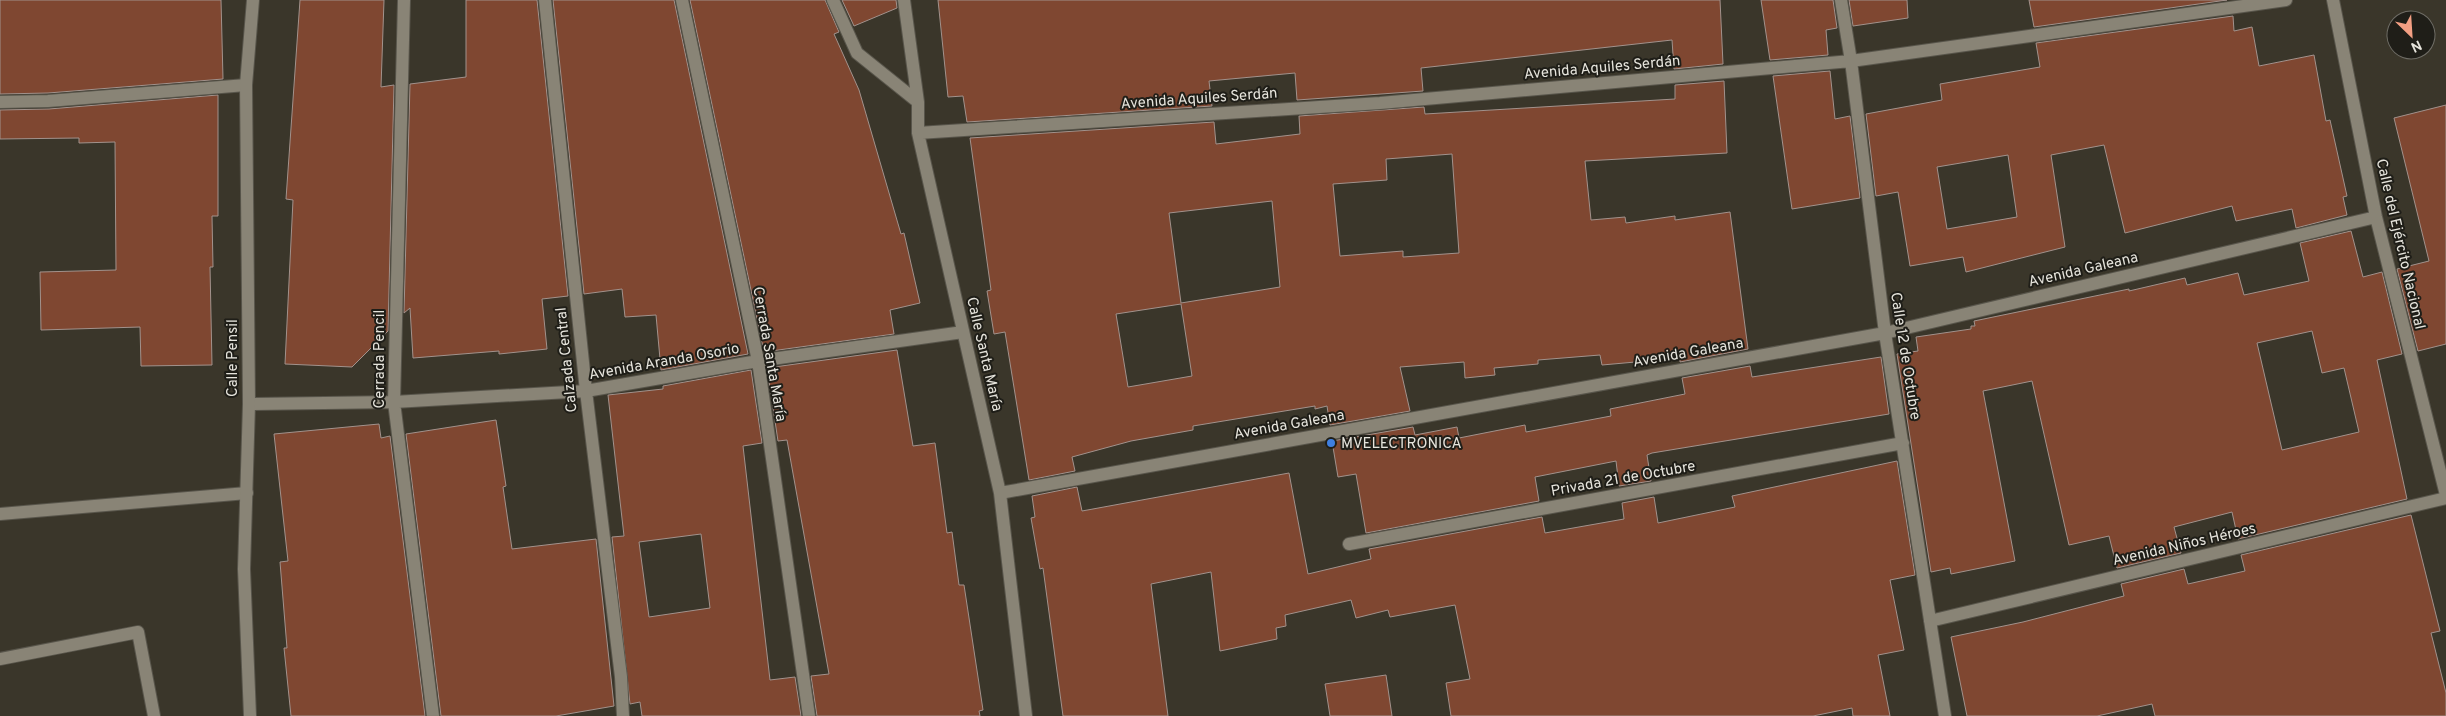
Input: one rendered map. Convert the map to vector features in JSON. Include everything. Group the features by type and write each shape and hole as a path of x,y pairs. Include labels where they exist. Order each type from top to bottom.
{"street":[{"name":"Calle Pensil","path":"250,716 244,569 248,404 246,85 253,0"},
{"name":"Cerrada Pencil","path":"404,0 394,402 432,716"},
{"name":"Calzada Central","path":"545,0 586,391 621,677 623,716"},
{"name":"Cerrada Santa María","path":"682,0 758,362 809,716"},
{"path":"833,0 857,53 918,102"},
{"name":"Calle Santa María","path":"904,0 918,102 918,132 1000,493 1026,716"},
{"name":"Calle 12 de Octubre","path":"1841,0 1851,61 1885,333 1945,716"},
{"name":"Avenida Aquiles Serdán","path":"918,132 1380,103 1851,61 2286,0"},
{"name":"Calle del Ejército Nacional","path":"2332,0 2376,217 2446,496"},
{"path":"0,102 48,101 246,85"},
{"name":"Avenida Galeana","path":"1000,493 1885,333 2376,217"},
{"name":"Avenida Aranda Osorio","path":"248,404 394,402 586,391 758,362 963,332"},
{"name":"Privada 21 de Octubre","path":"1349,544 1903,443"},
{"path":"0,514 247,493"},
{"name":"Avenida Niños Héroes","path":"1930,621 2446,496"},
{"path":"0,659 138,632 154,716"}],"building":[{"path":"0,0 221,0 223,79 48,93 0,94"},
{"path":"300,0 384,0 381,87 394,85 388,331 352,367 285,364 293,200 286,199"},
{"path":"466,0 537,0 568,296 542,299 547,349 499,354 499,351 413,358 410,308 404,313 410,84 466,77"},
{"path":"553,0 674,0 748,354 661,370 656,315 625,317 622,289 584,294"},
{"path":"690,0 825,0 839,32 834,34 859,90 901,234 904,233 920,303 890,310 894,334 764,352"},
{"path":"842,0 896,0 897,8 854,26"},
{"path":"938,0 1720,0 1723,64 1674,69 1672,40 1421,68 1423,91 1297,100 1295,73 1209,81 1212,106 967,122 963,96 948,97"},
{"path":"1761,0 1833,0 1837,28 1826,30 1828,55 1770,60"},
{"path":"1849,0 1907,0 1908,18 1853,26"},
{"path":"2029,0 2227,0 2034,27"},
{"path":"2233,16 2234,31 2252,27 2259,66 2314,55 2326,121 2330,120 2347,196 2343,197 2347,215 2296,228 2292,209 2236,221 2232,206 2125,233 2104,145 2051,155 2065,247 1966,272 1963,257 1910,266 1898,192 1876,196 1866,114 1942,100 1940,84 2040,67 2036,43","holes":["2008,155 2017,217 1947,229 1937,167"]},
{"path":"1830,71 1835,119 1850,116 1860,198 1792,209 1773,76"},
{"path":"1724,81 1727,153 1585,161 1591,220 1625,217 1626,223 1675,216 1675,220 1730,212 1748,349 1680,362 1680,358 1602,365 1600,355 1538,360 1538,364 1494,368 1495,375 1465,378 1464,362 1400,367 1410,411 1330,425 1327,406 1315,409 1315,406 1193,426 1193,430 1131,441 1072,457 1075,471 1029,480 1005,332 994,334 987,291 991,290 970,138 1214,122 1216,144 1300,134 1299,116 1424,107 1425,114 1675,99 1675,85","holes":["1452,154 1459,253 1403,257 1403,251 1340,256 1333,184 1387,180 1386,159","1272,201 1280,287 1181,303 1169,213","1181,304 1192,376 1128,387 1116,314"]},
{"path":"218,95 218,216 212,216 213,267 210,267 212,365 141,366 140,327 41,330 40,272 116,270 115,142 79,143 79,138 0,139 0,110 49,109"},
{"path":"2446,105 2446,344 2418,351 2397,269 2429,261 2394,118"},
{"path":"2351,231 2363,277 2382,272 2402,354 2377,360 2407,499 2238,539 2232,512 2174,527 2181,553 2117,568 2109,536 2069,545 2032,381 1983,391 2015,561 1951,574 1950,568 1931,572 1897,354 1918,351 1916,337 1971,329 1971,326 1975,326 1974,321 2129,289 2129,291 2185,278 2187,285 2238,273 2244,295 2309,281 2300,243","holes":["2312,331 2322,373 2344,368 2359,432 2282,450 2257,343"]},
{"path":"897,350 913,446 935,443 947,533 952,532 959,585 964,585 983,710 979,711 980,716 817,716 811,676 829,674 787,440 778,441 767,368"},
{"path":"1881,357 1889,414 1652,453 1647,455 1651,481 1619,486 1616,461 1535,477 1539,501 1366,533 1356,474 1338,477 1332,441 1413,427 1415,435 1457,427 1459,438 1525,425 1526,432 1611,416 1610,409 1685,394 1682,378 1750,366 1752,377"},
{"path":"751,370 762,443 743,446 770,680 795,677 801,716 642,716 640,702 630,704 612,537 624,536 608,395 663,389 663,386","holes":["701,534 710,608 649,617 639,542"]},
{"path":"496,420 506,486 503,487 512,549 596,539 614,706 556,716 441,716 406,434"},
{"path":"379,424 381,438 390,436 425,716 291,716 284,648 287,648 280,562 288,561 274,434"},
{"path":"1897,461 1915,575 1890,580 1904,650 1878,655 1890,716 1853,716 1852,708 1813,716 1451,716 1446,683 1470,679 1455,605 1390,617 1388,610 1356,618 1351,600 1285,615 1286,626 1276,628 1277,639 1220,651 1211,572 1151,584 1168,716 1063,716 1043,568 1040,569 1031,518 1035,517 1032,496 1077,487 1082,511 1289,473 1308,574 1371,559 1369,549 1542,517 1545,533 1624,519 1622,503 1654,497 1658,523 1735,507 1732,496"},
{"path":"2411,515 2440,631 2431,633 2446,693 2446,716 2155,716 2152,704 2097,716 1967,716 1951,637 2023,622 2124,596 2121,584 2184,569 2188,584 2245,571 2241,555"},
{"path":"1386,675 1392,716 1330,716 1325,684"}],"place":[{"name":"MVELECTRONICA","path":"1331,443"}]}
